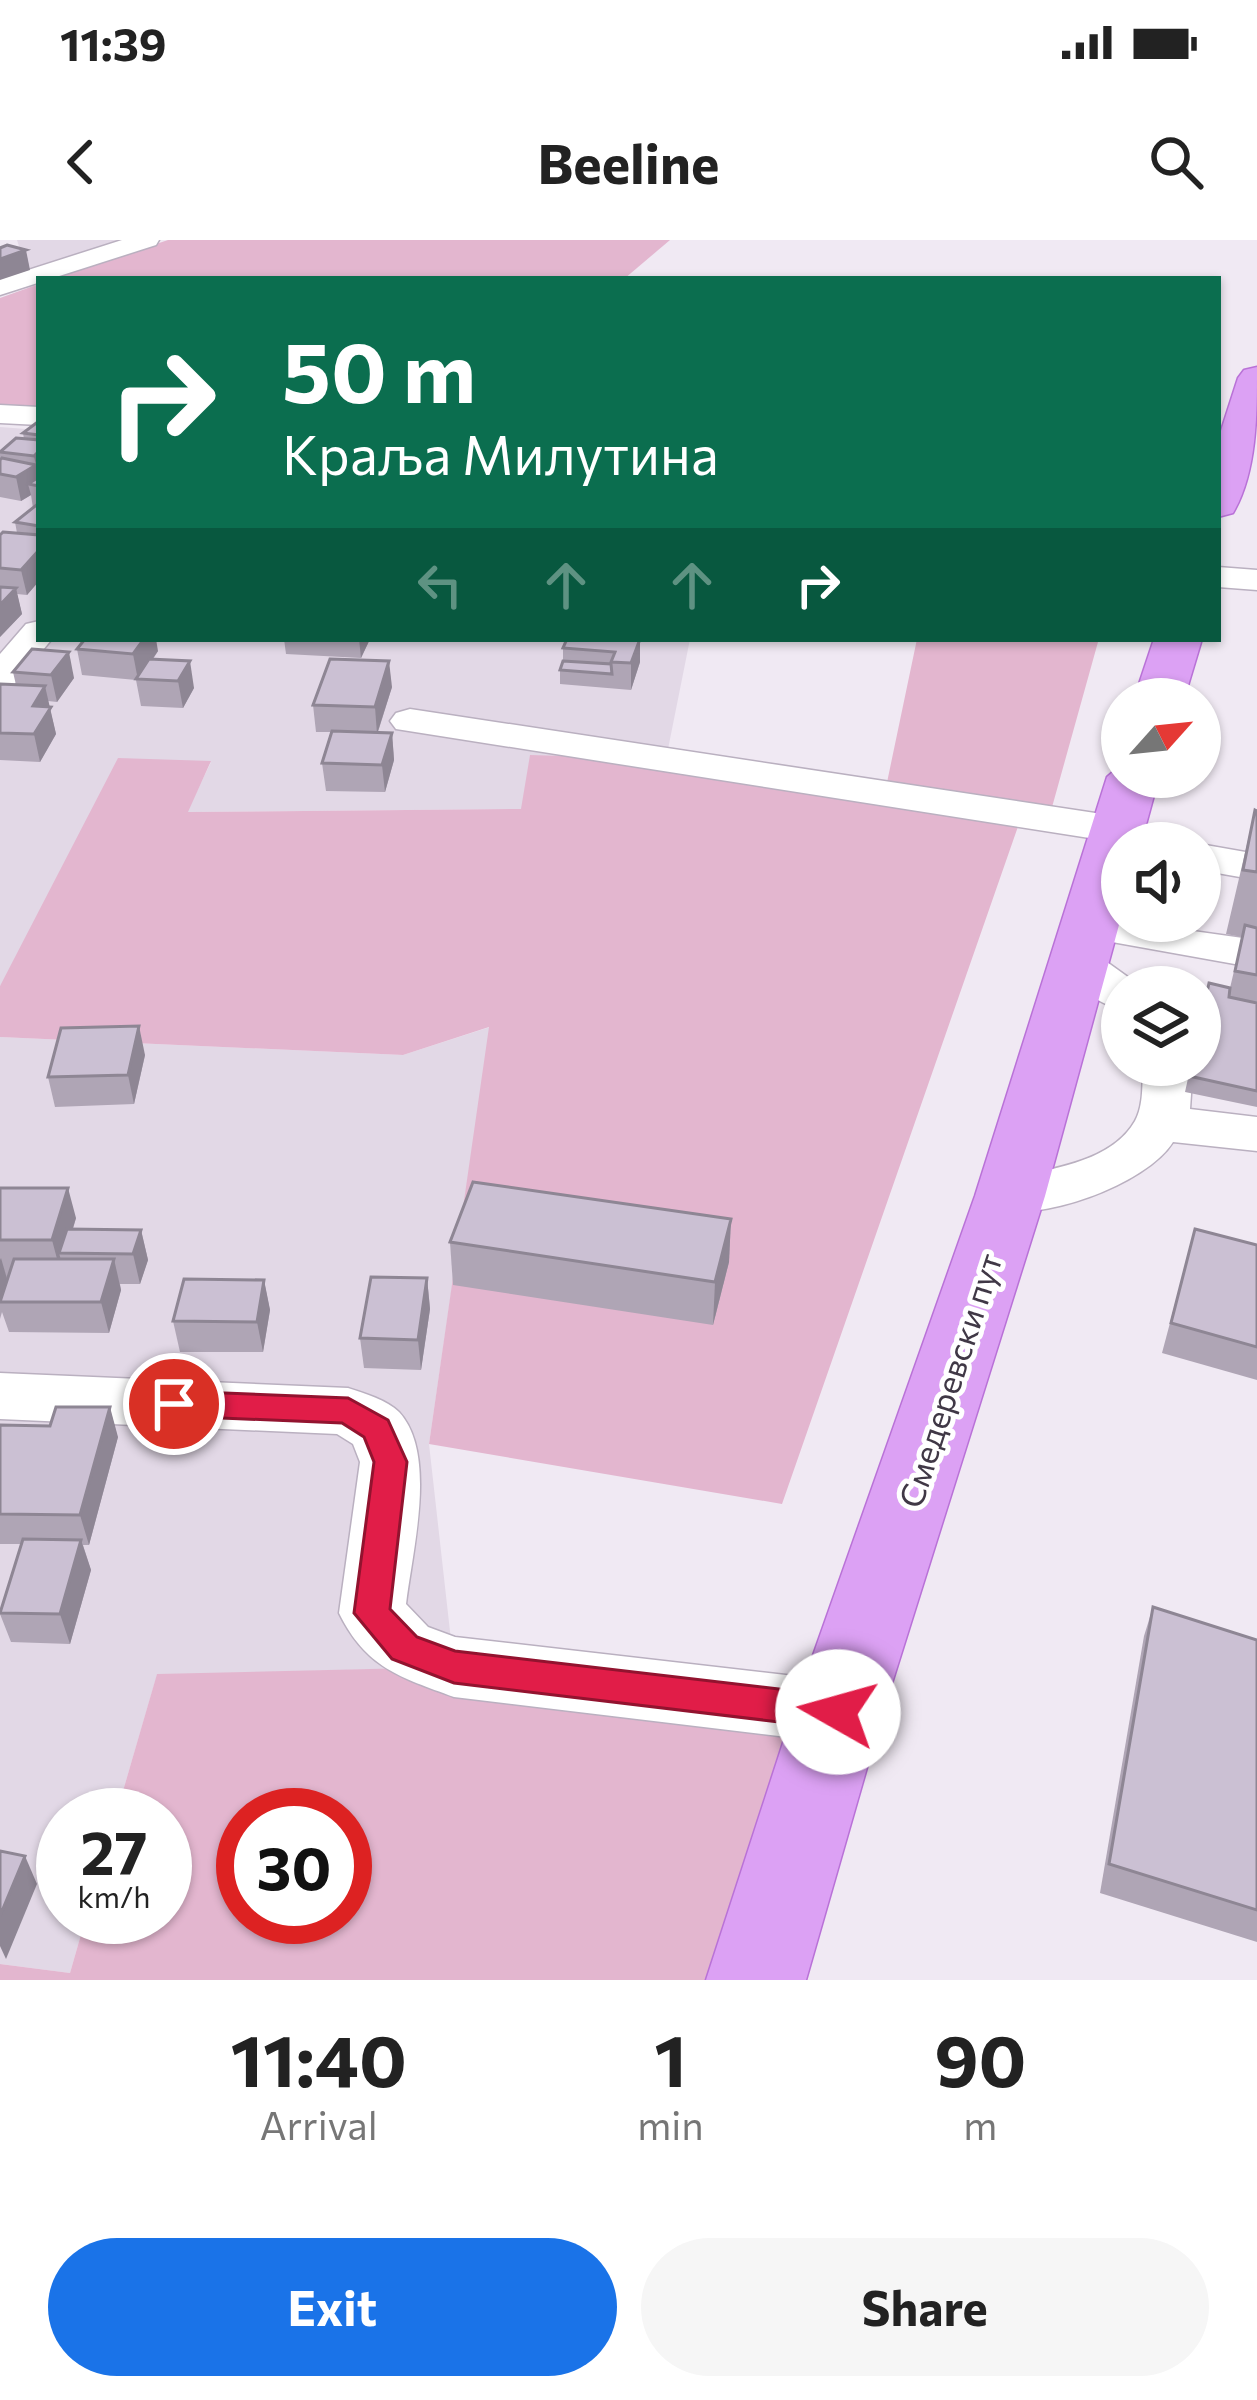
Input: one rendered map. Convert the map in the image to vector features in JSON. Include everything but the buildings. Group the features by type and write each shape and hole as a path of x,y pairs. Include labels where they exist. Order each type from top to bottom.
{"main road":[{"path":"1221,494 1257,378"},
{"path":"1166,678 1177,642"},
{"name":"Смедеревски пут","path":"756,1980 838,1712 1010,1196 1096,960"}],"street":[{"path":"0,287 147,240"},
{"path":"0,414 36,416"},
{"path":"1221,577 1257,580"},
{"path":"0,678 36,636"},
{"path":"410,721 1113,822"},
{"path":"1221,861 1257,867"},
{"path":"1096,960 1257,954"},
{"path":"1010,1196 1094,1173 1132,1152 1160,1123 1165,1086"},
{"path":"1160,1123 1245,1123"},
{"path":"0,1396 348,1411 376,1429 391,1462 372,1613 404,1648 454,1667 838,1712"}],"shaded area":[{"path":"17,240 127,240 0,282 22,256"},
{"path":"168,240 670,240 628,276 62,276"},
{"path":"36,285 36,408 0,406 0,298"},
{"path":"0,427 36,430 36,642 689,642 666,759 522,809 187,812 211,762 0,986"},
{"path":"916,642 1098,642 1049,818 1022,815 782,1504 429,1444 489,1027 403,1055 0,1037 0,986 118,758 211,761 188,812 521,809 530,755 666,759 885,792"},
{"path":"490,1027 429,1444 454,1667 157,1675 124,1788 36,1788 36,1944 78,1944 70,1973 0,1964 0,1037 403,1055"},
{"path":"454,1667 838,1712 756,1980 0,1980 0,1964 70,1973 78,1944 192,1944 192,1788 124,1788 157,1674"}],"route":[{"path":"174,1404 348,1411 376,1429 391,1462 372,1613 404,1648 454,1667 838,1712"}]}
